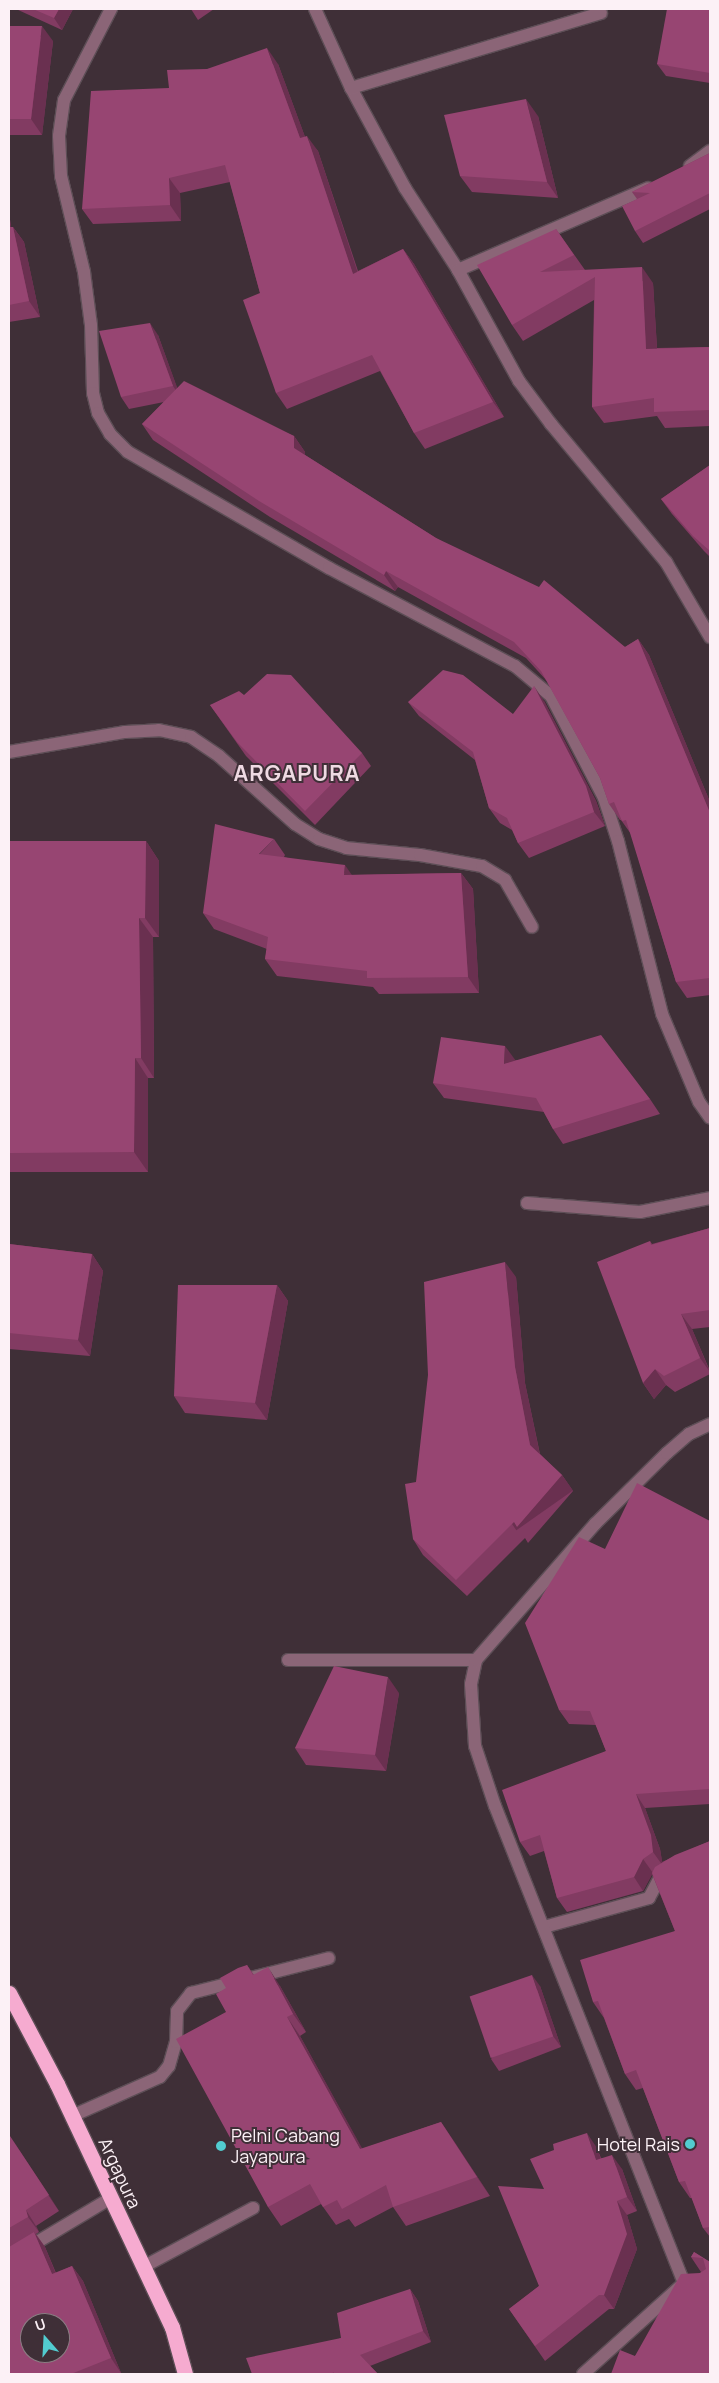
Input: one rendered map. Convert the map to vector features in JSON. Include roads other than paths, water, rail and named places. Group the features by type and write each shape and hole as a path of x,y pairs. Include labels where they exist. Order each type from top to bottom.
{"highway":[{"name":"Argapura","path":"9,1993 72,2116 172,2327 185,2374"}],"street":[{"path":"111,9 64,100 59,136 61,176 84,272 91,326 92,393 98,413 110,434 128,452 329,568 515,666 551,696 604,798 618,841 662,1014 695,1094 710,1118"},
{"path":"315,9 351,88 405,188 458,270 520,381 551,424 666,562 710,637"},
{"path":"351,88 602,13"},
{"path":"675,174 710,152"},
{"path":"458,270 657,183"},
{"path":"9,752 125,732 160,730 191,737 219,756 295,824 319,839 346,848 420,855 482,866 505,880 532,927"},
{"path":"527,1203 640,1212 710,1198"},
{"path":"684,2283 495,1806 475,1746 471,1684 476,1660 602,1518 674,1447 689,1434 710,1424"},
{"path":"288,1660 476,1660"},
{"path":"544,1927 649,1898 660,1878 676,1869"},
{"path":"72,2116 160,2077 169,2066 176,2042 177,2011 191,1993 329,1958"},
{"path":"9,2259 110,2198"},
{"path":"144,2268 253,2208"},
{"path":"583,2374 684,2283 710,2281"}],"place":[{"name":"Hotel Rais","path":"690,2144"},
{"name":"Pelni Cabang Jayapura","path":"221,2146"}],"district":[{"name":"ARGAPURA","path":"297,774"}]}
